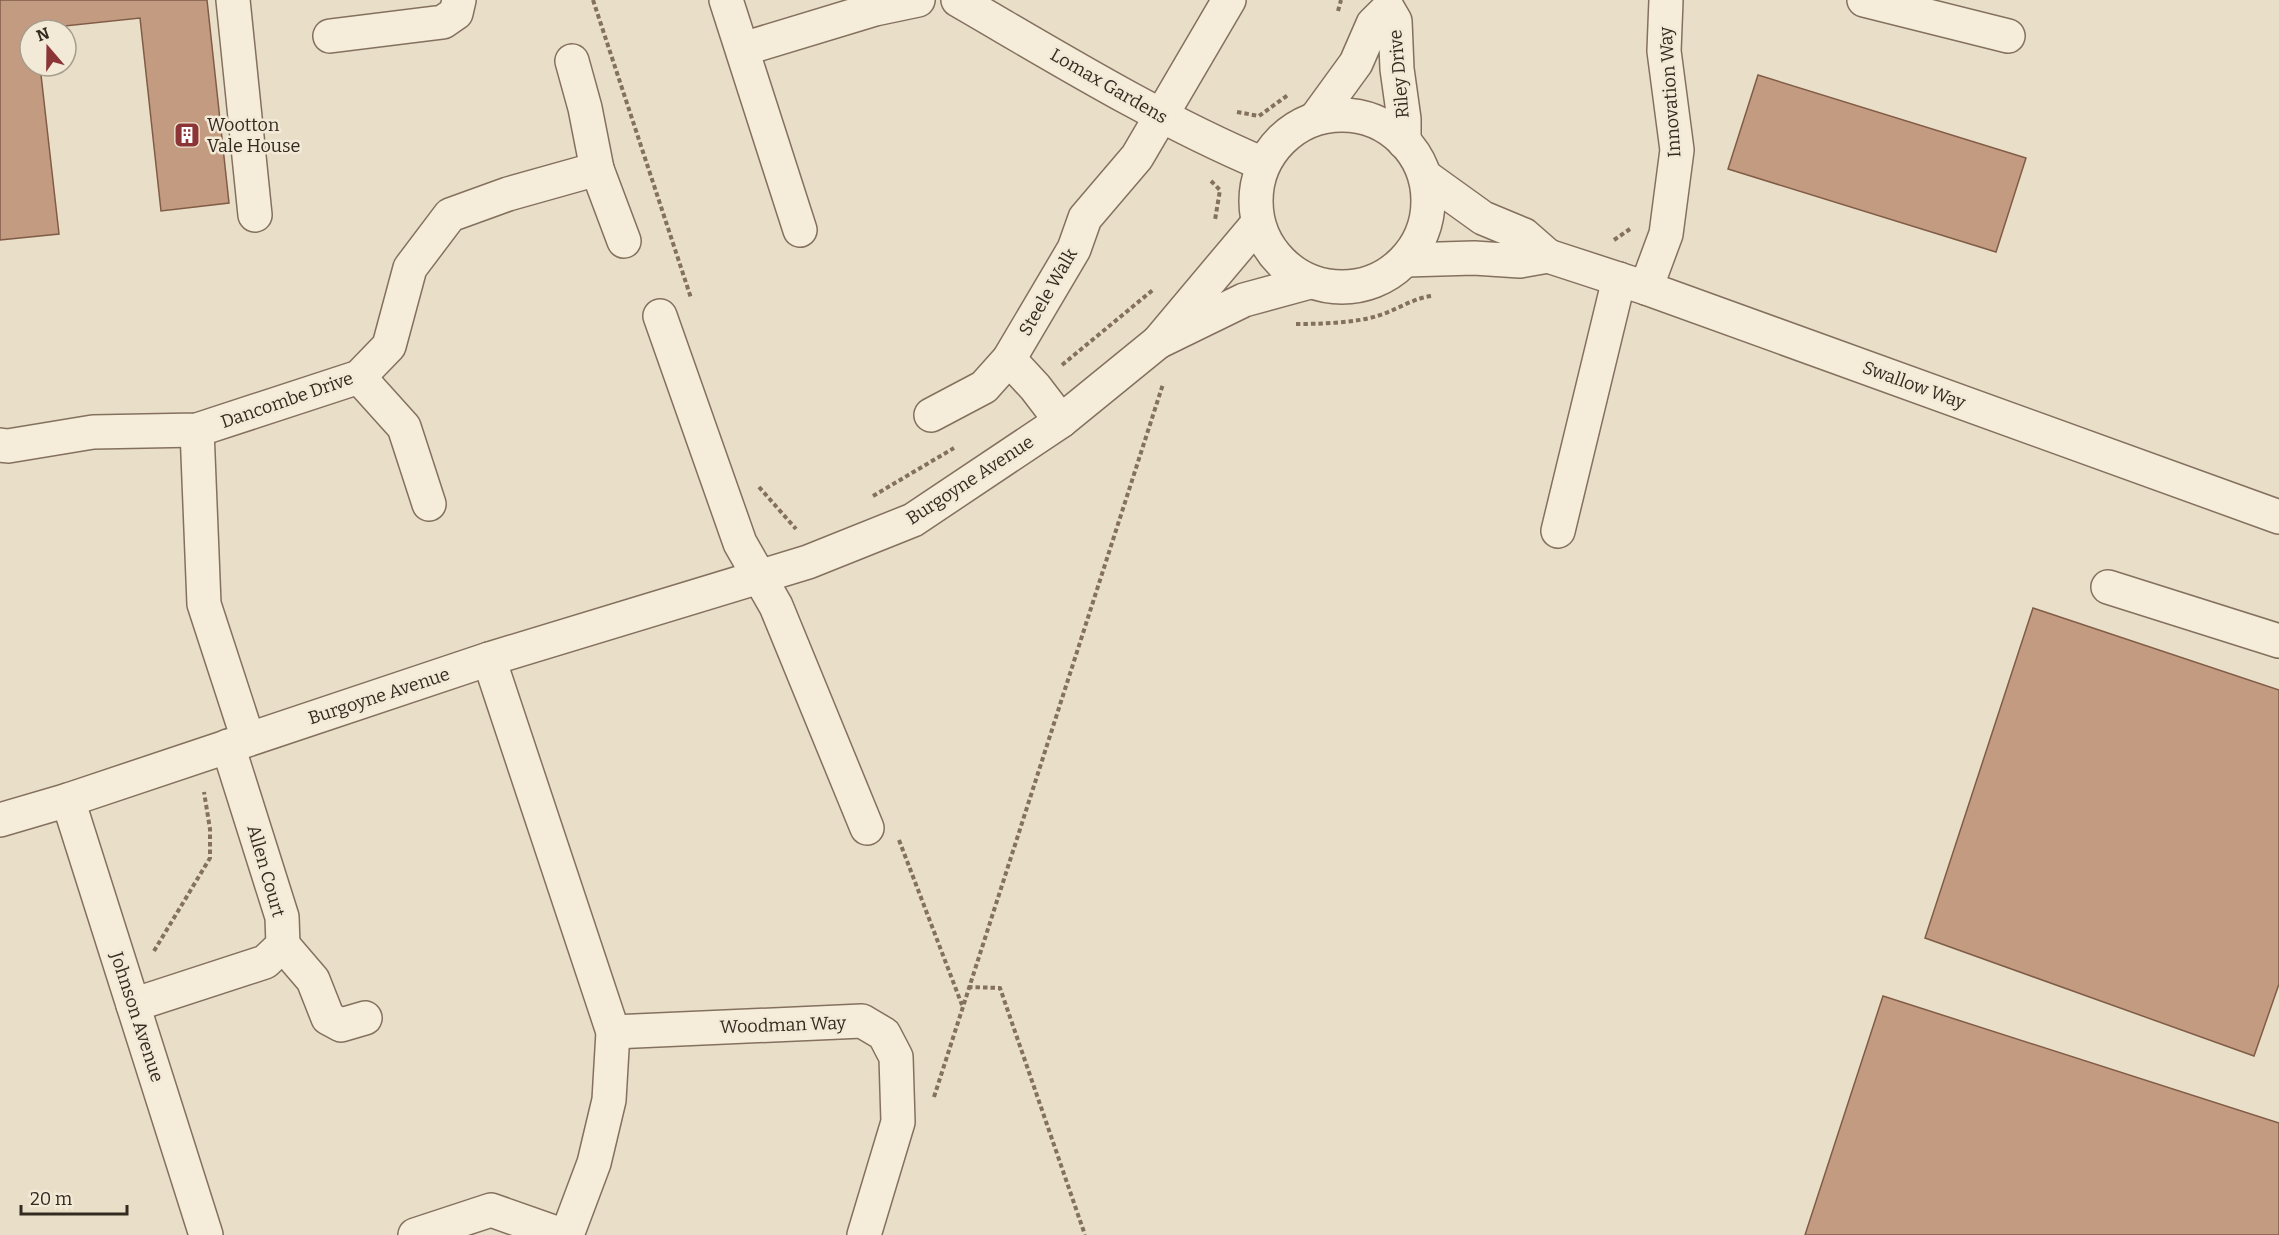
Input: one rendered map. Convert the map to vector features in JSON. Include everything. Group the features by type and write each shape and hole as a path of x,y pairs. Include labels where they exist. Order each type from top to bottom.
{"street":[{"path":"233,0 255,215"},
{"path":"330,36 443,22 456,13 459,0"},
{"path":"726,0 800,230"},
{"path":"743,49 875,9 918,0"},
{"name":"Lomax Gardens","path":"958,0 1160,116 1210,142 1263,164"},
{"name":"Steele Walk","path":"931,415 984,387 1009,359 1074,249 1085,219 1137,157 1229,0"},
{"name":"Innovation Way","path":"1558,531 1633,284 1666,234 1677,150 1664,51 1666,0"},
{"path":"1864,0 2008,36"},
{"name":"Riley Drive","path":"1316,118 1356,63 1373,24 1388,5 1395,21 1396,69 1404,119 1404,142"},
{"path":"572,61 585,108 597,169 624,241"},
{"path":"1341,114 1365,117 1392,129 1413,150 1426,177 1429,207 1422,236 1406,260 1385,276 1361,286 1335,288 1310,282 1286,268 1269,248 1258,223 1255,194 1263,164 1276,144 1288,133 1316,118 1341,114"},
{"name":"Dancombe Drive","path":"0,445 8,446 93,432 197,430 359,377 389,346 410,267 450,215 508,194 597,169"},
{"name":"Swallow Way","path":"1426,177 1483,218 1524,235 1548,256 1633,284 2279,517"},
{"name":"Burgoyne Avenue","path":"0,820 68,800 489,659 808,562 913,520 1061,421 1158,342 1258,223"},
{"name":"Swallow Way","path":"1406,260 1474,258 1520,261 1548,256"},
{"name":"Burgoyne Avenue","path":"1158,342 1244,300 1310,282"},
{"path":"660,316 740,543 776,606 881,829"},
{"path":"1009,359 1061,421"},
{"path":"359,377 404,427 429,504"},
{"name":"Dancombe Drive","path":"197,430 204,604 238,742"},
{"path":"2108,587 2279,641"},
{"path":"489,659 613,1032 609,1100 594,1163 567,1235"},
{"name":"Allen Court","path":"238,742 282,917 283,945"},
{"name":"Johnson Avenue","path":"68,800 206,1235"},
{"path":"134,1005 265,962 283,945 313,980 328,1018 341,1025 365,1018"},
{"name":"Woodman Way","path":"613,1032 862,1021 885,1034 896,1057 898,1122 864,1235"},
{"path":"415,1235 491,1210 562,1235"}],"path":[{"path":"593,0 692,298"},
{"path":"1336,19 1341,0"},
{"path":"1233,111 1259,116 1293,91"},
{"path":"1205,174 1220,190 1214,222"},
{"path":"1608,244 1635,225"},
{"path":"1286,324 1316,324 1376,317 1421,298 1432,296"},
{"path":"932,1103 1165,379 1156,385"},
{"path":"759,487 798,531 808,562"},
{"path":"122,968 152,954 210,858 210,830 202,786 193,758"},
{"path":"881,829 962,1005"},
{"path":"968,987 1000,988 1085,1235"}],"building":[{"name":"Wootton Vale House","path":"0,0 207,0 229,203 161,211 140,18 78,25 78,18 18,18 18,78 41,78 59,234 0,240"},
{"path":"1758,75 2026,158 1996,252 1728,169"},
{"path":"2033,608 2279,690 2279,984 2254,1056 1925,938"},
{"path":"1883,996 2279,1123 2279,1235 1805,1235"}],"place":[{"name":"Wootton Vale House","path":"187,135"}]}
